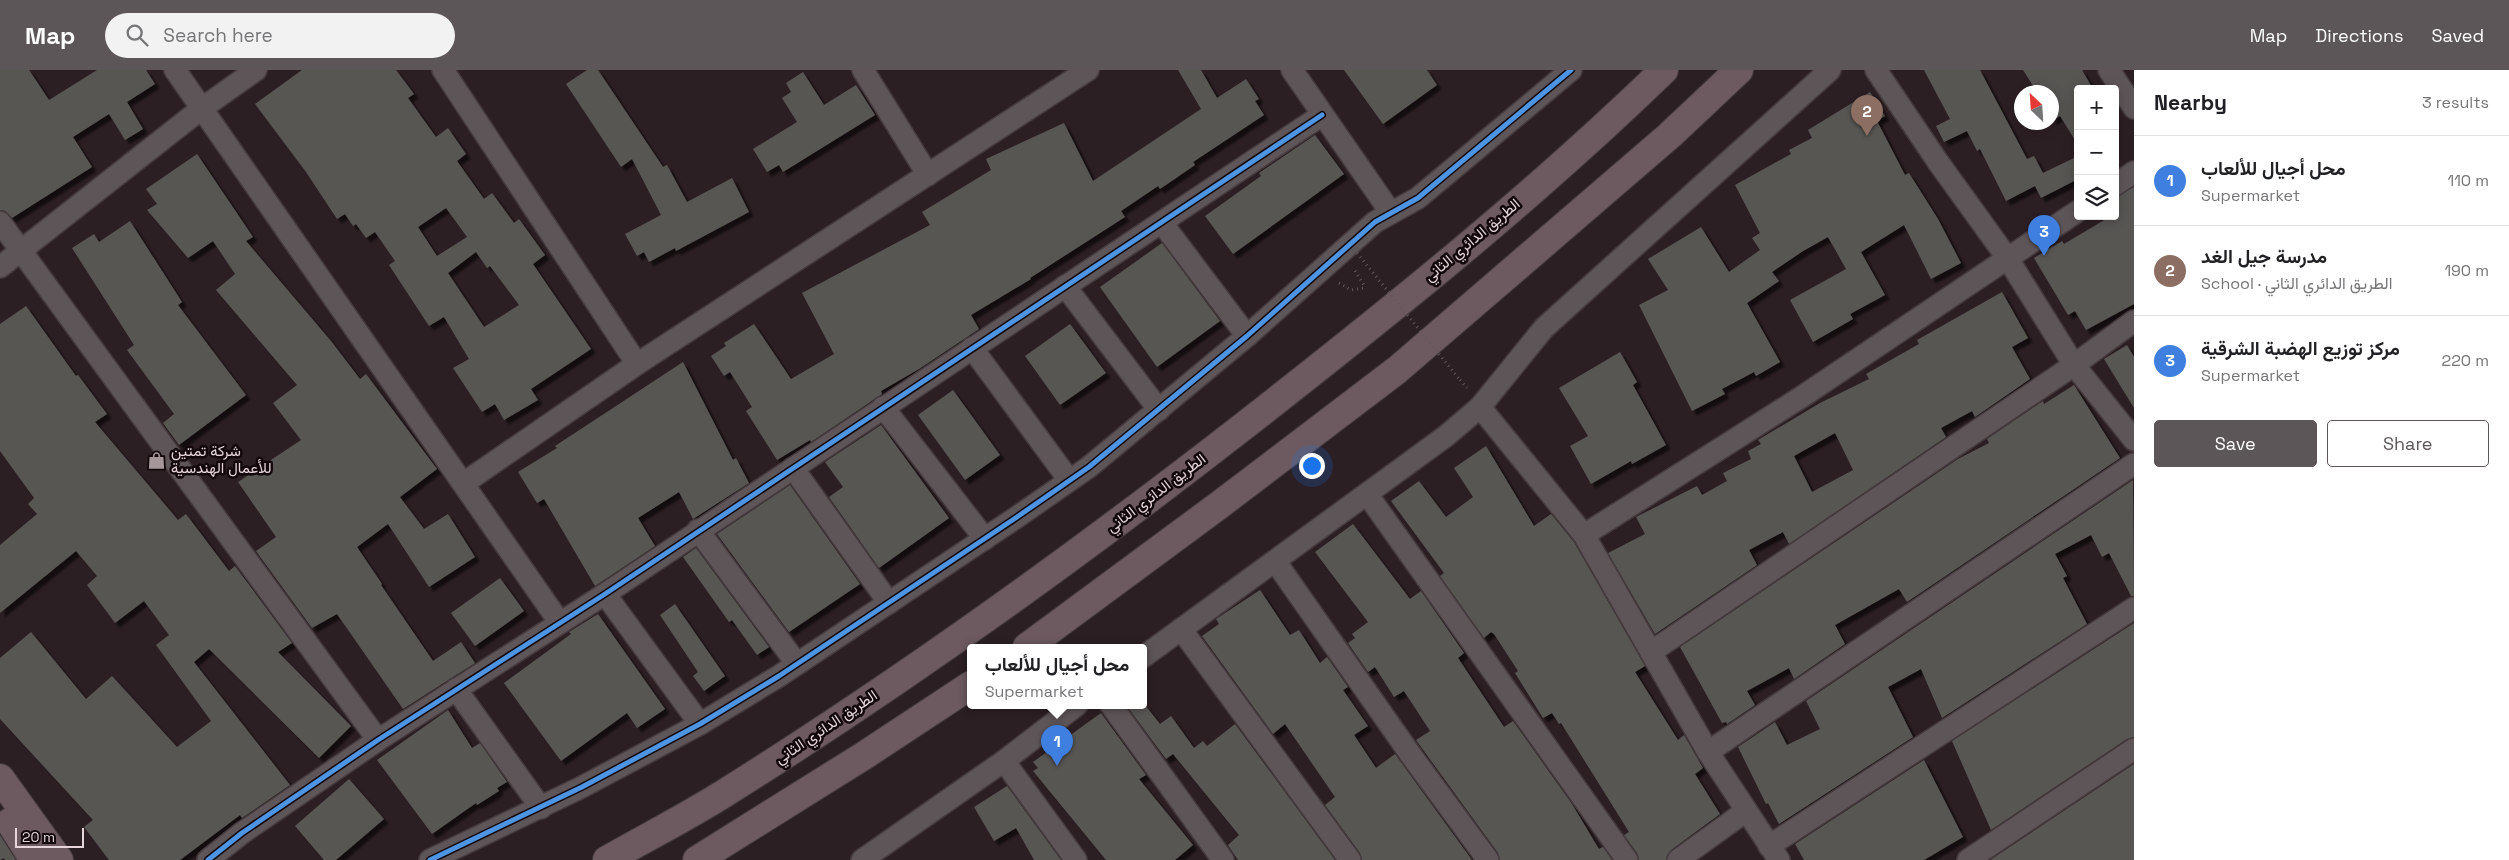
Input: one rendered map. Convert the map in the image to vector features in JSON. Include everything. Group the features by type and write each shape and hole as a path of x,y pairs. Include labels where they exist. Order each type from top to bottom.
{"highway":[{"name":"الطريق الدائري الثاني","path":"607,860 726,793 847,714 1001,608 1176,479 1343,349 1529,192 1664,70"},
{"path":"1031,644 1218,506 1397,370 1656,147 1739,70"},
{"path":"697,860 865,755 967,688"},
{"path":"0,778 59,860"},
{"path":"0,806 34,860"}],"street":[{"path":"175,70 560,623"},
{"path":"0,268 201,109 256,70"},
{"path":"444,70 637,364"},
{"path":"863,70 928,174"},
{"path":"464,483 637,364 928,174 1064,76 1088,70"},
{"path":"1292,70 1391,214"},
{"path":"430,860 541,808 700,724 796,664 985,539 1069,480 1159,410 1376,222 1418,198 1571,70"},
{"path":"1147,653 1446,436 1480,407 1544,328 1830,70"},
{"path":"1876,70 1938,162 2008,259 2074,365 2134,440"},
{"path":"2109,70 2134,108"},
{"path":"208,860 242,833 378,740 605,594 698,530 1322,115"},
{"path":"2119,182 2134,172"},
{"path":"1584,535 1803,396 2074,214"},
{"path":"0,222 20,252 378,740"},
{"path":"1162,223 1246,336"},
{"path":"1065,286 1159,410"},
{"path":"1651,652 2074,365 2134,320"},
{"path":"972,348 1069,480"},
{"path":"884,407 985,539"},
{"path":"1480,407 1584,535 1708,752 1774,853 2134,608"},
{"path":"1708,752 2134,464"},
{"path":"793,468 889,603"},
{"path":"1367,494 1627,860"},
{"path":"698,530 796,664"},
{"path":"1275,561 1413,758 1488,860"},
{"path":"605,594 700,724"},
{"path":"1182,629 1350,860"},
{"path":"456,689 541,808"},
{"path":"862,860 1004,761 1072,709"},
{"path":"1114,709 1214,857"},
{"path":"1968,860 2134,749"},
{"path":"1004,761 1076,860"},
{"path":"1678,860 1746,811"}],"path":[{"path":"1357,253 1460,380"}],"building":[{"path":"0,70 29,70 49,100 97,70 146,70 155,84 127,102 143,129 125,140 109,114 73,137 92,167 12,218 5,211 0,210"},
{"path":"302,70 396,70 414,94 408,98 436,137 448,128 466,154 457,161 484,199 492,193 514,223 519,219 545,255 533,264 591,349 531,389 538,400 504,420 495,404 482,412 453,368 469,359 444,317 429,326 389,265 395,261 375,232 366,238 356,224 353,226 345,214 337,219 306,172 255,104","holes":["446,208 467,237 437,256 418,227","476,252 487,268 490,266 519,305 484,327 448,273"]},
{"path":"587,70 598,70 663,167 667,165 687,202 732,178 749,212 676,251 675,248 649,262 644,252 637,256 625,234 661,215 632,159 621,167 566,84"},
{"path":"1178,70 1201,70 1217,98 1246,79 1259,99 1255,101 1264,115 1193,162 1195,165 1160,189 1158,186 1121,211 1125,217 1031,279 971,315 979,329 919,369 881,391 882,394 811,442 810,440 777,460 746,411 752,407 730,372 724,376 711,356 726,346 724,343 754,324 791,379 834,354 802,293 930,225 922,212 991,170 986,159 1064,123 1093,181 1201,109"},
{"path":"1344,70 1427,70 1437,85 1383,124"},
{"path":"1924,70 1980,70 2027,159 2034,156 2043,173 2074,158 2074,181 2041,198 2035,186 2006,201 1980,149 1977,151 1967,131 1944,142 1936,126 1950,119"},
{"path":"2023,70 2082,70 2091,85 2074,85 2074,139 2059,117 2059,85 2033,85"},
{"path":"803,72 824,105 856,85 875,115 783,172 779,165 767,172 753,149 797,122 782,98 791,92 786,83"},
{"path":"1870,92 1885,116 1877,121 1905,175 1909,173 1938,219 1961,263 1931,279 1904,225 1861,252 1885,295 1850,314 1853,319 1813,342 1790,300 1846,269 1828,237 1772,272 1779,281 1747,303 1780,362 1756,376 1754,372 1722,389 1725,394 1692,411 1639,305 1668,290 1648,259 1701,227 1729,272 1760,250 1752,238 1760,233 1735,185 1791,154 1789,150 1812,138 1808,130"},
{"path":"1315,135 1344,174 1233,254 1205,216 1261,176 1259,173"},
{"path":"197,154 253,237 246,241 331,341 360,379 366,374 437,469 400,497 424,529 448,514 475,557 429,587 388,524 357,547 433,661 461,642 475,663 403,709 337,614 312,628 256,551 276,537 238,482 301,440 273,403 297,385 216,290 235,274 213,241 188,258 147,210 157,204 146,189"},
{"path":"2134,187 2134,304 2086,330 2075,311 2068,315 2034,258 2062,241 2064,244 2104,220 2119,220 2119,195"},
{"path":"130,221 182,302 178,305 246,395 179,445 163,423 174,414 127,350 134,345 72,248 94,234 99,242"},
{"path":"1162,243 1220,321 1157,367 1100,287"},
{"path":"2002,292 2028,338 2012,347 2030,379 1975,417 1972,411 1941,428 1946,437 1789,544 1783,532 1749,550 1757,565 1655,634 1608,553 1645,534 1636,517 1697,486 1702,495 1727,481 1723,473 1751,459 1748,451 1761,444 1758,440 1820,403 1869,379 1866,374 1919,344 1917,340","holes":["1835,433 1853,470 1812,492 1794,456"]},
{"path":"26,306 76,376 78,375 107,414 95,422 178,520 186,514 229,571 235,566 292,643 278,652 351,726 319,758 209,649 194,662 290,785 242,818 240,815 180,860 109,860 84,827 93,820 0,719 0,658 31,632 86,699 112,676 177,747 211,721 156,645 169,635 144,601 115,623 87,585 97,576 76,551 0,613 0,545 37,514 28,504 34,498 0,451 0,324"},
{"path":"1070,324 1106,373 1060,405 1025,356"},
{"path":"2127,345 2134,357 2134,408 2104,359"},
{"path":"1620,352 1637,382 1633,385 1666,445 1632,464 1631,461 1591,484 1570,446 1588,436 1559,388"},
{"path":"683,362 733,460 736,458 749,483 693,519 679,492 638,518 655,546 595,586 544,499 537,503 518,472 557,448 555,446"},
{"path":"2074,385 2120,458 1907,602 1899,589 1835,625 1845,644 1794,679 1789,668 1747,691 1755,705 1727,724 1726,722 1722,723 1680,647 1958,459 1989,443 1987,439 2043,401 2044,404"},
{"path":"953,390 1000,455 965,480 918,415"},
{"path":"881,425 949,518 879,568 829,497 843,487 825,462"},
{"path":"1486,446 1534,526 1551,514 1574,542 1645,666 1635,672 1678,740 1684,735 1703,768 1695,774 1720,814 1671,850 1666,860 1639,860 1637,853 1624,835 1629,832 1561,723 1559,724 1552,713 1543,718 1515,673 1518,671 1494,634 1491,632 1484,638 1440,576 1444,573 1391,501 1419,481 1446,517 1473,497 1454,468"},
{"path":"2133,480 2134,596 2131,596 2109,553 2102,557 2091,535 2055,554 2067,576 2063,578 2087,624 1942,718 1921,669 1888,687 1913,737 1779,824 1768,803 1766,804 1738,747 1775,722 1787,745 1820,729 1806,701"},
{"path":"790,485 860,584 789,632 717,534"},
{"path":"1353,524 1410,599 1421,591 1464,653 1458,658 1504,727 1513,721 1572,804 1599,849 1603,847 1612,860 1500,860 1498,853 1416,740 1430,731 1404,691 1394,697 1375,667 1368,672 1348,643 1355,638 1352,634 1368,622 1315,552"},
{"path":"696,548 769,647 757,655 732,620 729,622 683,557"},
{"path":"500,578 524,611 475,646 451,613"},
{"path":"1260,590 1290,635 1299,630 1320,663 1327,657 1348,687 1343,690 1368,726 1354,735 1376,768 1395,754 1472,860 1362,860 1360,853 1325,805 1335,797 1285,724 1273,734 1202,636 1219,624 1216,619"},
{"path":"675,604 725,676 704,691 693,676 698,672 660,615"},
{"path":"598,614 665,709 637,728 627,713 561,761 504,683 571,634 569,632"},
{"path":"2134,623 2134,737 2127,739 1991,830 1952,741"},
{"path":"1147,708 1160,724 1171,716 1194,748 1203,741 1207,746 1235,724 1335,860 1238,860 1228,845 1239,835 1173,754 1166,759 1129,709"},
{"path":"448,710 472,748 480,743 507,782 497,788 499,791 477,805 476,803 432,834 377,760"},
{"path":"1101,713 1146,775 1139,779 1193,845 1175,860 1106,860 1033,771 1038,768 1033,762"},
{"path":"1924,760 1963,837 1924,860 1804,860 1795,844"},
{"path":"2134,764 2134,860 1990,860"},
{"path":"349,779 384,819 336,860 324,860 295,826"},
{"path":"1007,786 1061,860 1034,860 1016,828 994,841 974,807"},
{"path":"0,835 16,860 5,860 4,858 0,860"}],"cycle path":[{"path":"430,860 582,787 700,724 779,676 1017,517 1089,467 1247,336 1375,222 1418,198 1571,70"},
{"path":"208,860 242,833 378,740 605,594 1322,115"}],"place":[{"name":"مدرسة جيل الغد","path":"1867,136"},
{"name":"مركز توزيع الهضبة الشرقية","path":"2044,256"},
{"name":"شركة تمتين للأعمال الهندسية","path":"157,460"},
{"name":"محل أجيال للألعاب","path":"1057,766"}]}
